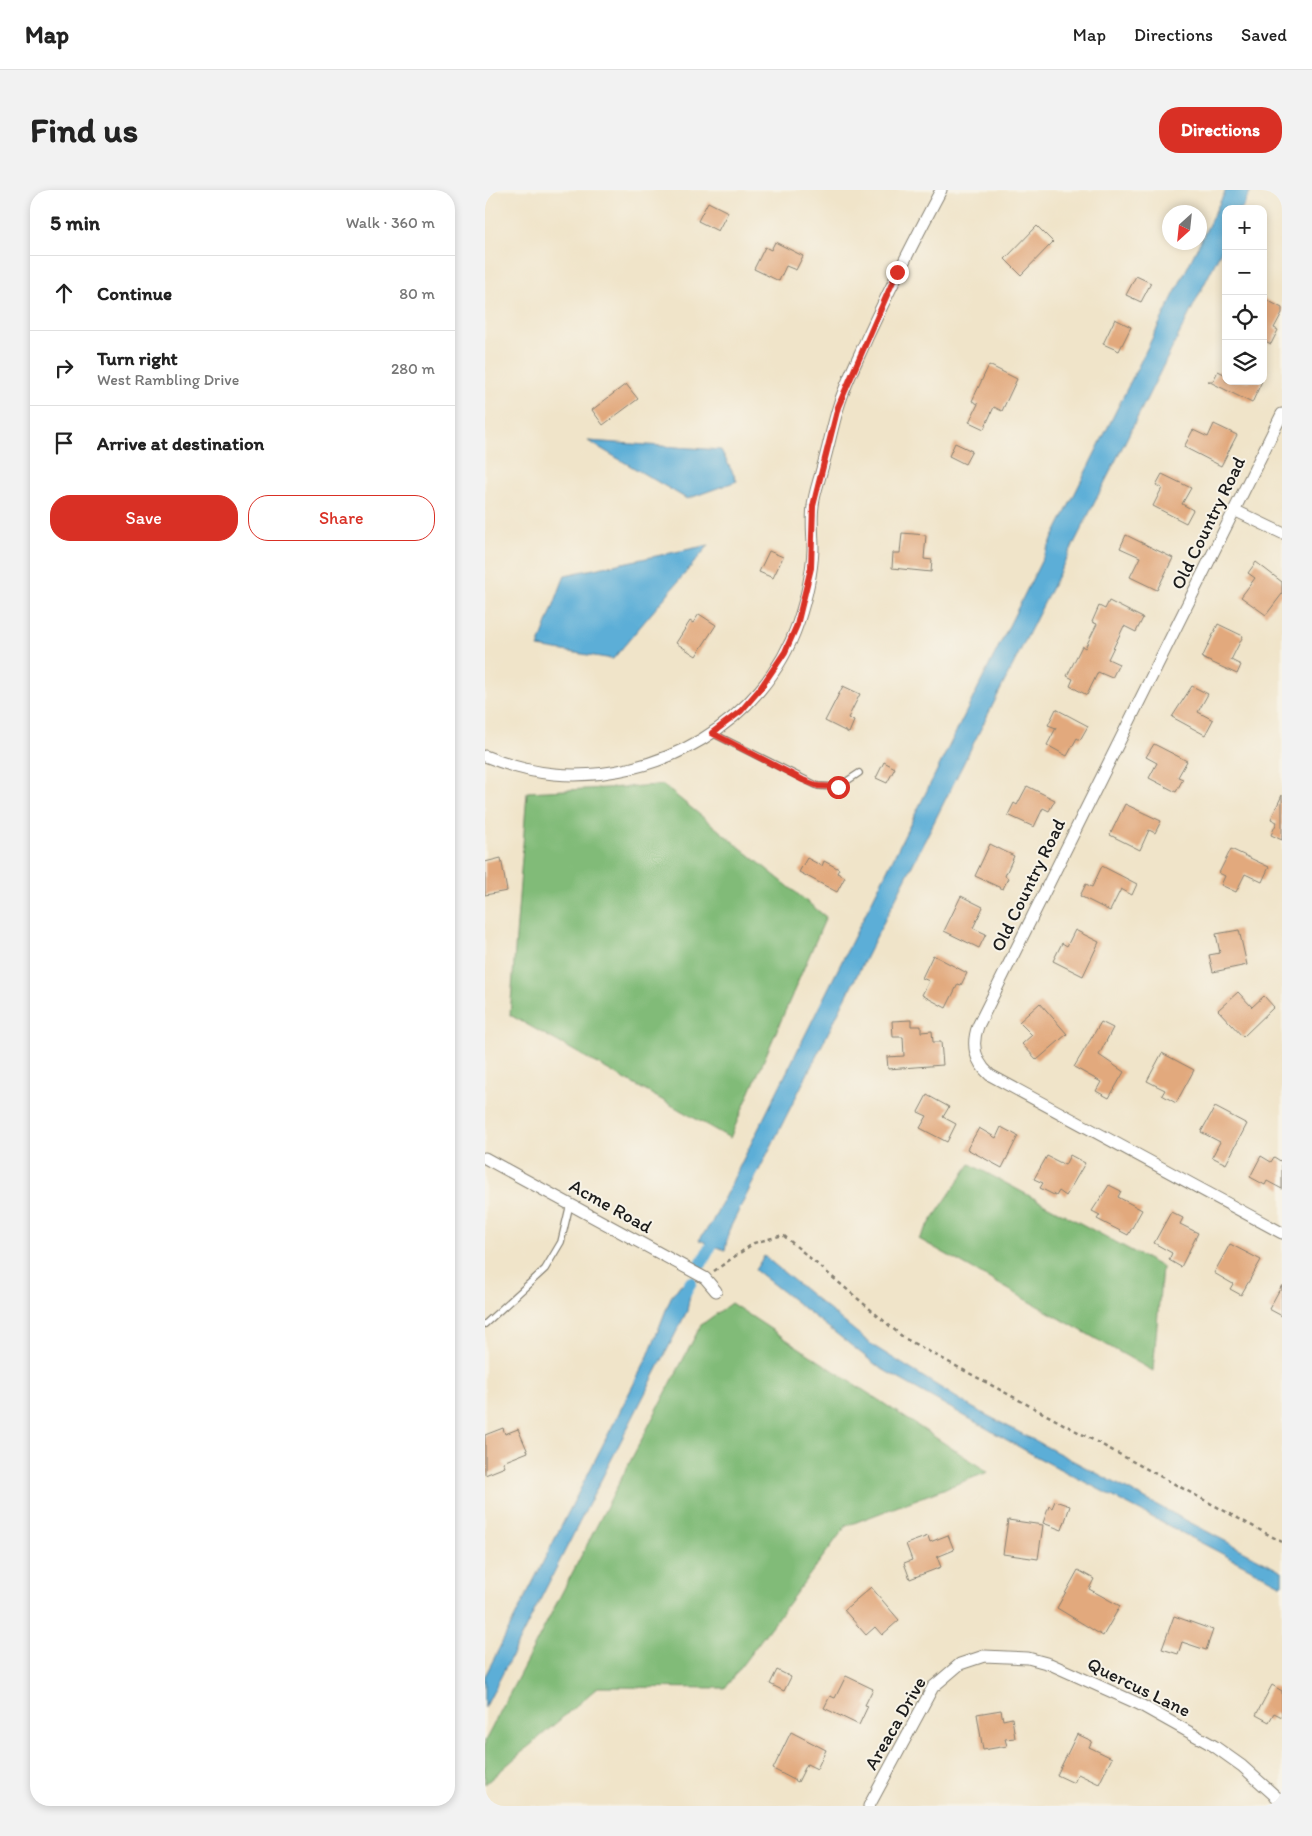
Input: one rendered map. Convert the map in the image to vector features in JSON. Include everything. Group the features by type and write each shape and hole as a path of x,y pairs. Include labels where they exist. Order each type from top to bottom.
{"street":[{"path":"485,756 524,769 553,774 611,773 667,758 712,733 741,711 760,689 785,652 797,625 811,568 813,506 838,407 897,272 941,190"},
{"name":"Old Country Road","path":"1282,414 978,1026 974,1044 978,1062 990,1075 1282,1233"},
{"path":"1234,510 1282,533"},
{"name":"Acme Road","path":"485,1158 705,1278 715,1291"},
{"name":"Quercus Lane","path":"960,1664 984,1656 1010,1656 1050,1664 1071,1672 1139,1704 1214,1746 1242,1766 1282,1802"},
{"name":"Areaca Drive","path":"869,1806 933,1687 960,1664"}],"lane":[{"path":"712,733 818,786 838,787 859,773"},
{"path":"485,1324 545,1269 561,1242 570,1204"}],"path":[{"path":"705,1278 754,1243 783,1235 904,1338 1282,1542"}],"green space":[{"path":"663,785 826,917 730,1138 510,1015 527,792"},
{"path":"970,1164 1162,1267 1153,1371 919,1239"},
{"path":"731,1303 988,1472 846,1526 725,1688 598,1687 485,1784 485,1741 701,1325"}],"water":[{"path":"1226,190 1251,190 1244,205 1222,205 1222,249 729,1230 725,1250 699,1240 712,1222 1196,250 1207,250 1207,228"},
{"path":"588,441 721,450 737,481 687,499"},
{"path":"709,545 613,659 538,647 565,575"},
{"path":"764,1256 872,1345 973,1408 1282,1571 1282,1585 1037,1457 880,1368 755,1270"},
{"path":"681,1284 691,1289 687,1311 485,1708 485,1676 648,1356 671,1297"}],"building":[{"path":"708,202 728,212 718,231 698,221"},
{"path":"1037,226 1053,242 1021,275 1005,259"},
{"path":"775,242 803,256 796,270 786,266 779,281 754,269 765,247 771,250"},
{"path":"1136,276 1151,283 1141,302 1126,295"},
{"path":"1267,300 1282,308 1282,313 1274,328 1278,330 1271,344 1267,342"},
{"path":"1115,319 1131,327 1119,351 1103,344"},
{"path":"989,365 1017,379 1002,411 994,407 984,429 969,422 978,404 972,401"},
{"path":"1218,371 1222,373 1222,385 1260,385 1252,403 1208,381 1213,381"},
{"path":"626,384 638,399 603,425 592,410"},
{"path":"1214,424 1237,435 1221,466 1184,447 1193,430 1208,437"},
{"path":"955,443 972,451 965,464 949,456"},
{"path":"1162,474 1191,488 1182,504 1193,510 1186,523 1153,506 1162,488 1156,485"},
{"path":"902,533 926,535 924,559 932,560 931,572 892,568 893,553 900,553"},
{"path":"1126,535 1173,558 1157,590 1130,577 1140,557 1120,548"},
{"path":"769,551 783,557 773,578 759,572"},
{"path":"1256,562 1282,582 1282,594 1266,615 1241,597 1255,578 1248,573"},
{"path":"1109,601 1143,618 1136,632 1124,626 1108,659 1119,664 1112,678 1098,672 1087,695 1070,686 1073,679 1067,676 1082,646 1085,648 1097,624 1092,622 1099,606 1105,609"},
{"path":"699,614 716,625 696,656 676,643 690,621 693,623"},
{"path":"1218,624 1243,636 1231,660 1241,665 1237,674 1202,658"},
{"path":"843,686 860,694 848,718 854,721 849,733 825,721"},
{"path":"1192,686 1208,694 1198,712 1213,720 1205,735 1172,717"},
{"path":"1056,709 1088,726 1080,740 1077,738 1067,756 1047,745 1056,728 1048,725"},
{"path":"1154,744 1187,761 1178,777 1183,779 1176,792 1149,778 1157,763 1146,757"},
{"path":"884,762 895,768 887,783 876,778"},
{"path":"1027,786 1055,800 1049,811 1043,808 1034,827 1008,815 1014,803 1017,805"},
{"path":"1282,795 1282,840 1271,835 1277,822 1271,819"},
{"path":"1125,804 1161,821 1155,833 1149,830 1140,850 1110,835"},
{"path":"990,844 1014,856 1005,876 1008,878 1003,889 975,876"},
{"path":"1231,849 1269,867 1262,882 1245,874 1236,892 1221,885 1225,876 1219,873"},
{"path":"501,858 507,891 485,895 485,862"},
{"path":"807,858 822,866 824,861 839,869 837,873 845,877 837,892 799,872"},
{"path":"1102,866 1137,884 1132,895 1121,889 1110,911 1080,896 1086,884 1092,887"},
{"path":"961,896 983,907 973,928 986,934 979,948 944,931"},
{"path":"1075,930 1099,942 1083,976 1053,961 1062,943 1067,946"},
{"path":"1239,930 1247,965 1213,972 1209,955 1220,953 1216,934"},
{"path":"933,955 967,973 961,985 958,984 946,1008 922,995 929,981 922,978"},
{"path":"1238,992 1252,1007 1264,996 1274,1007 1243,1037 1218,1010"},
{"path":"1040,1003 1067,1034 1037,1060 1022,1044 1032,1035 1019,1022"},
{"path":"911,1020 911,1026 921,1026 921,1032 932,1031 933,1042 941,1042 943,1065 888,1069 887,1057 904,1056 903,1037 893,1037 892,1021"},
{"path":"1101,1022 1113,1028 1099,1055 1124,1072 1109,1098 1096,1091 1101,1082 1074,1067"},
{"path":"1162,1053 1194,1070 1176,1103 1162,1095 1165,1090 1147,1081"},
{"path":"927,1095 949,1107 943,1117 956,1124 947,1142 920,1128 927,1116 918,1112"},
{"path":"1215,1107 1247,1124 1226,1164 1212,1157 1220,1142 1201,1132"},
{"path":"1001,1127 1018,1136 1002,1168 967,1149 979,1128 996,1138"},
{"path":"1070,1155 1085,1163 1066,1196 1059,1191 1056,1196 1040,1188 1043,1183 1034,1179 1047,1156 1065,1165"},
{"path":"1261,1156 1271,1162 1274,1157 1282,1162 1282,1189 1267,1181 1265,1185 1250,1177"},
{"path":"1109,1185 1121,1191 1118,1197 1142,1210 1128,1235 1097,1219 1100,1215 1092,1211"},
{"path":"1171,1212 1183,1218 1180,1224 1198,1233 1181,1267 1169,1260 1172,1253 1154,1243"},
{"path":"1230,1244 1261,1260 1241,1295 1230,1289 1233,1284 1214,1273"},
{"path":"1282,1285 1282,1316 1269,1309"},
{"path":"503,1428 505,1434 518,1429 528,1452 503,1462 505,1467 485,1475 485,1435"},
{"path":"1055,1501 1070,1506 1062,1530 1043,1523 1049,1506 1052,1508"},
{"path":"1008,1520 1043,1525 1038,1559 1003,1554"},
{"path":"948,1535 954,1550 937,1557 941,1567 910,1579 904,1563 912,1560 906,1544 928,1536 930,1542"},
{"path":"1078,1570 1094,1579 1089,1589 1120,1606 1103,1636 1057,1608"},
{"path":"871,1587 899,1620 882,1635 875,1627 866,1635 844,1610"},
{"path":"1174,1616 1213,1630 1206,1650 1182,1642 1178,1654 1162,1649"},
{"path":"777,1670 791,1677 784,1691 770,1684"},
{"path":"846,1676 873,1689 865,1705 868,1706 859,1725 824,1708 830,1696 835,1698"},
{"path":"1272,1685 1282,1691 1282,1717 1274,1713 1269,1722 1256,1715"},
{"path":"1001,1710 1003,1720 1012,1718 1015,1738 1005,1739 1007,1746 983,1750 977,1714"},
{"path":"791,1732 826,1750 817,1769 807,1764 798,1782 773,1769"},
{"path":"1077,1734 1092,1741 1089,1747 1112,1758 1099,1784 1078,1774 1074,1783 1057,1775"}],"waterway":[{"path":"701,1264 719,1231"},
{"path":"680,1301 691,1282"}],"route":[{"path":"838,787 818,786 803,780 712,733 741,711 772,674 785,652 797,625 806,597 811,568 813,506 838,407 845,386 897,272"}]}
